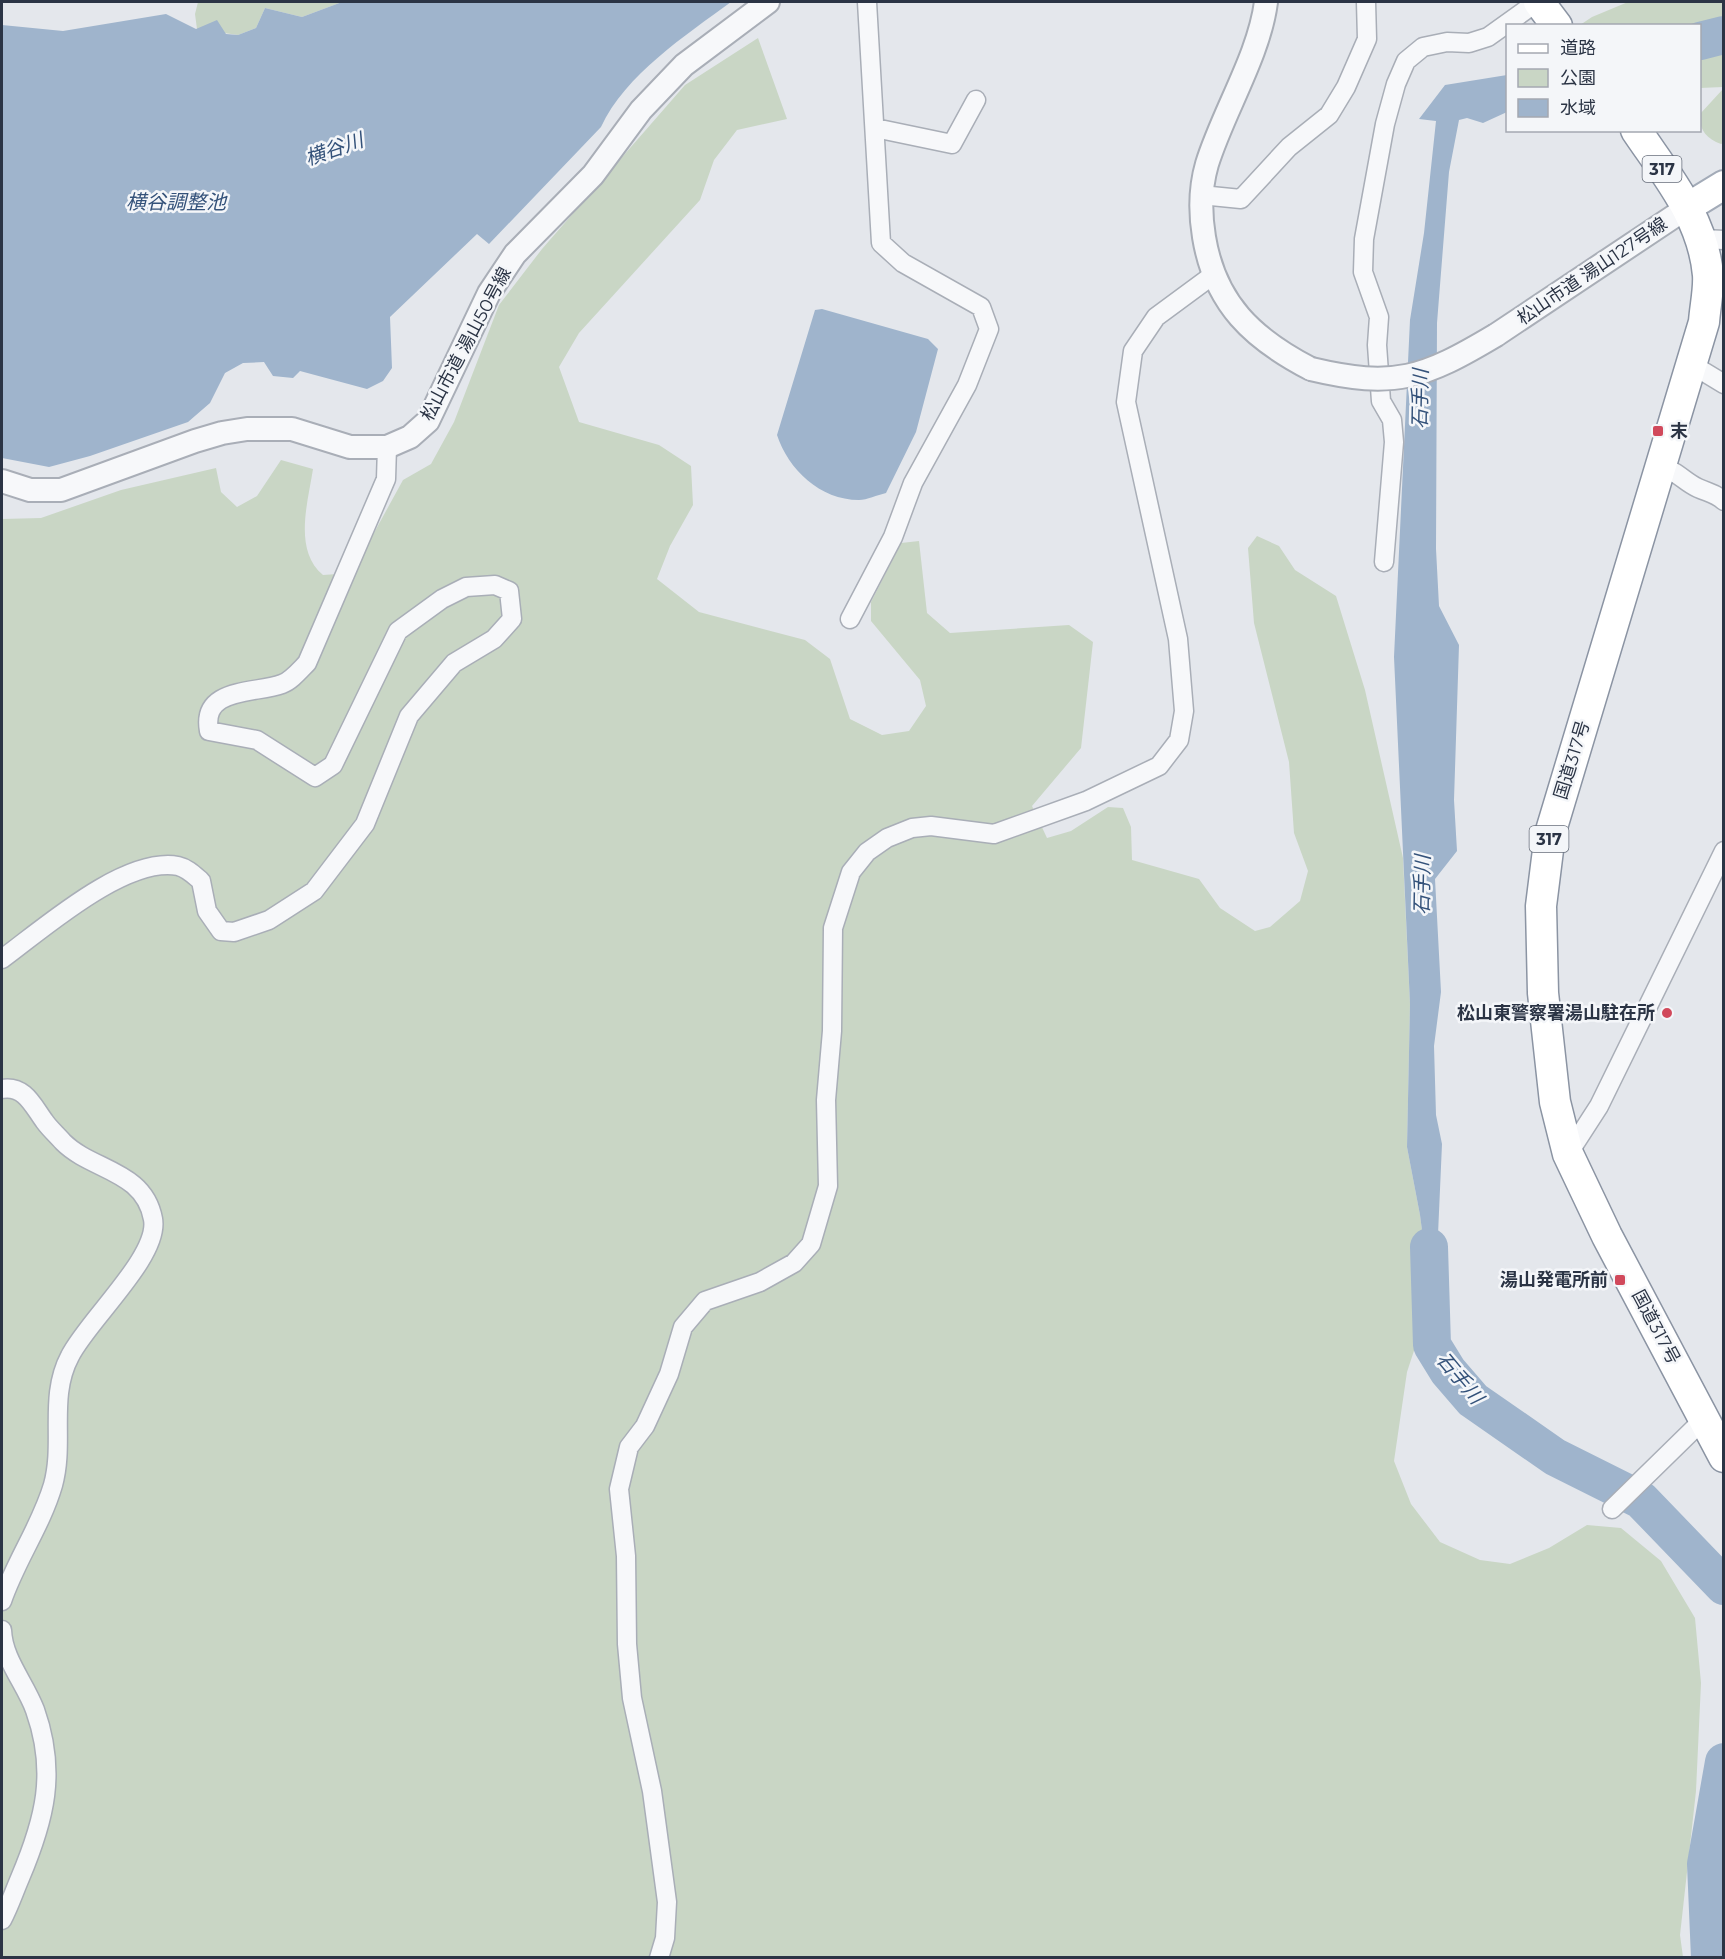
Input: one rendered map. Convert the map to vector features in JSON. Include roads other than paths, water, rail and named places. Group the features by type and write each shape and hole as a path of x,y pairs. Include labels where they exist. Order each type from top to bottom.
{"highway":[{"name":"国道317号","path":"1637,132 1713,240 1704,322 1550,834 1541,918 1542,993 1555,1102 1568,1154 1607,1236 1724,1457"}],"main road":[{"path":"1688,207 1724,185"}],"street":[{"name":"松山市道 湯山50号線","path":"2,481 30,490 61,490 195,441 247,429 292,429 350,447 387,447 410,437 428,421 489,293 515,254 592,175 642,110 684,65 768,2"},
{"path":"850,619 893,537 913,483 967,385 989,329 981,307 903,263 881,243 867,2"},
{"path":"659,1958 665,1938 667,1902 652,1791 632,1698 627,1644 626,1556 619,1489 629,1447 645,1426 669,1374 683,1327 705,1301 760,1282 794,1263 811,1244 828,1186 826,1100 832,1031 833,928 851,872 873,847 887,838 912,828 931,826 994,834 1086,801 1159,766 1179,740 1184,711 1179,639 1126,402 1132,351 1156,316 1213,275 1202,223 1201,195 1206,166 1253,46 1266,2"},
{"path":"1201,195 1241,199 1289,147 1329,115 1346,87 1367,39 1366,2"},
{"path":"1517,24 1546,11"},
{"path":"1384,562 1393,431 1392,420 1381,401 1377,345 1379,317 1363,272 1364,250 1385,124 1396,84 1406,61 1423,47 1447,42 1469,43 1506,29"},
{"path":"875,128 952,144 976,100"},
{"name":"松山市道 湯山127号線","path":"1213,275 1232,309 1249,328 1282,353 1311,369 1352,378 1388,380 1416,376 1450,362 1496,335 1688,207"},
{"path":"1691,364 1724,384"},
{"path":"2,958 123,874 152,866 178,866 201,881 207,911 221,931 234,932 269,920 314,891 321,883 365,824 410,716 454,663 494,639 512,619 509,591 495,585 466,587 442,599 398,631 333,765 315,777 257,740 209,731 207,718 213,707 226,696 283,684 307,663 386,479 387,447"},
{"path":"1660,467 1676,471 1697,488 1714,492 1724,501"},
{"path":"1568,1154 1599,1106 1724,851"},
{"path":"2,1089 10,1088 27,1096 46,1124 68,1146 122,1175 142,1192 153,1220 150,1240 133,1272 117,1294 92,1321 62,1373 56,1408 57,1460 53,1484 38,1528 12,1569 2,1601"},
{"path":"1612,1509 1705,1418"},
{"path":"2,1630 2,1643 34,1709 47,1752 48,1790 36,1842 2,1920"}],"water":[{"name":"横谷調整池","path":"342,2 731,2 676,42 641,73 625,90 601,127 489,244 477,234 390,317 392,368 383,381 367,389 300,371 293,378 273,376 264,362 243,363 225,373 210,403 188,422 90,456 49,467 2,458 2,25 63,31 166,14 196,29 217,20 226,34 238,35 256,28 265,8 302,17"},
{"path":"1506,75 1506,112 1483,123 1467,118 1459,120 1449,172 1437,323 1436,549 1439,606 1459,645 1454,800 1457,851 1435,879 1441,992 1434,1046 1436,1115 1442,1144 1437,1257 1431,1299 1420,1215 1407,1147 1410,1004 1394,657 1410,320 1424,233 1436,121 1419,119 1445,85"},
{"path":"822,309 928,339 938,349 916,432 886,493 859,500 831,495 797,471 782,448 777,435 815,310"}],"waterway":[{"name":"石手川","path":"1701,41 1724,35"},
{"name":"石手川","path":"1429,1247 1432,1345 1448,1371 1473,1400 1555,1457 1641,1500 1724,1586"},
{"name":"石手川","path":"1710,1958 1706,1864 1724,1762"}],"place":[{"name":"末","path":"1658,431"},
{"name":"松山東警察署湯山駐在所","path":"1667,1013"},
{"name":"湯山発電所前","path":"1620,1280"}],"water label":[{"name":"横谷川","path":"334,149"}]}
